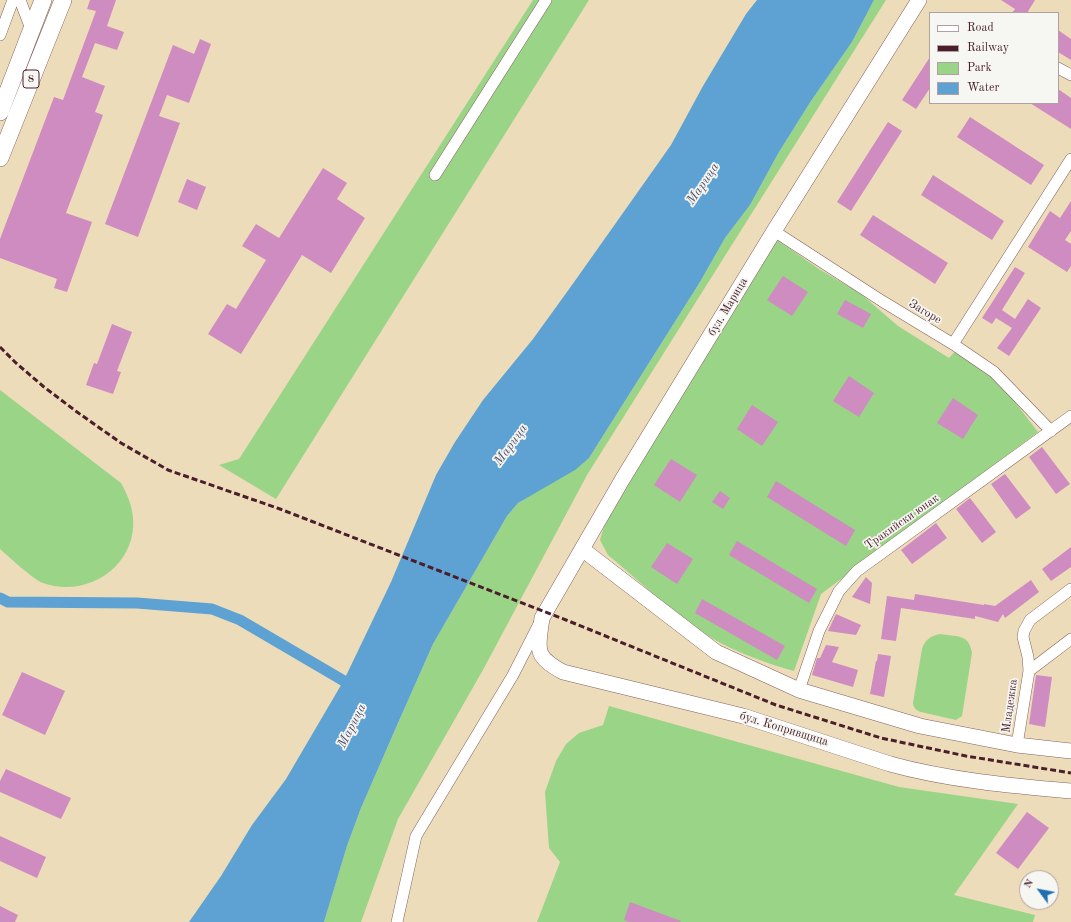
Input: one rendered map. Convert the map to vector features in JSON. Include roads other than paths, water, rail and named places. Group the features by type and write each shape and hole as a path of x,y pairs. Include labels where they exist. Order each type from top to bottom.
{"main road":[{"name":"8","path":"0,112 43,0"},
{"name":"8","path":"0,158 63,0"},
{"name":"бул. Марица","path":"542,618 622,480 774,231 919,0"},
{"path":"582,549 716,652 800,690 901,721 1017,745 1071,750"},
{"name":"бул. Копривщица","path":"542,618 538,644 541,655 548,664 563,672 743,716 911,770 1006,785 1071,791"}],"street":[{"path":"0,35 13,0"},
{"path":"20,0 31,29"},
{"path":"435,175 546,0"},
{"path":"1059,69 1071,75"},
{"path":"953,344 1071,159"},
{"name":"Загоре","path":"774,231 882,302 953,344 994,372 1051,430"},
{"name":"Тракийски юнак","path":"800,690 819,631 839,591 857,571 1071,416"},
{"name":"Младежка","path":"1017,745 1029,671 1028,656 1023,637 1027,625 1030,620 1071,589"},
{"path":"397,922 416,836 513,675 542,618"},
{"name":"Младежка","path":"1029,671 1071,639"}],"water":[{"name":"Марица","path":"757,0 874,0 852,42 811,101 779,152 750,205 725,238 700,282 589,458 575,470 518,503 507,516 433,644 361,808 347,846 324,922 189,922 221,876 252,825 286,779 344,680 391,582 436,475 455,442 483,400 533,339 671,145 703,86 746,14"}],"waterway":[{"path":"0,598 8,602 137,603 212,609 240,620 356,688"}],"railway":[{"path":"0,347 44,387 77,412 121,443 168,470 280,509 566,620 776,705 881,738 966,756 1071,773"}]}
